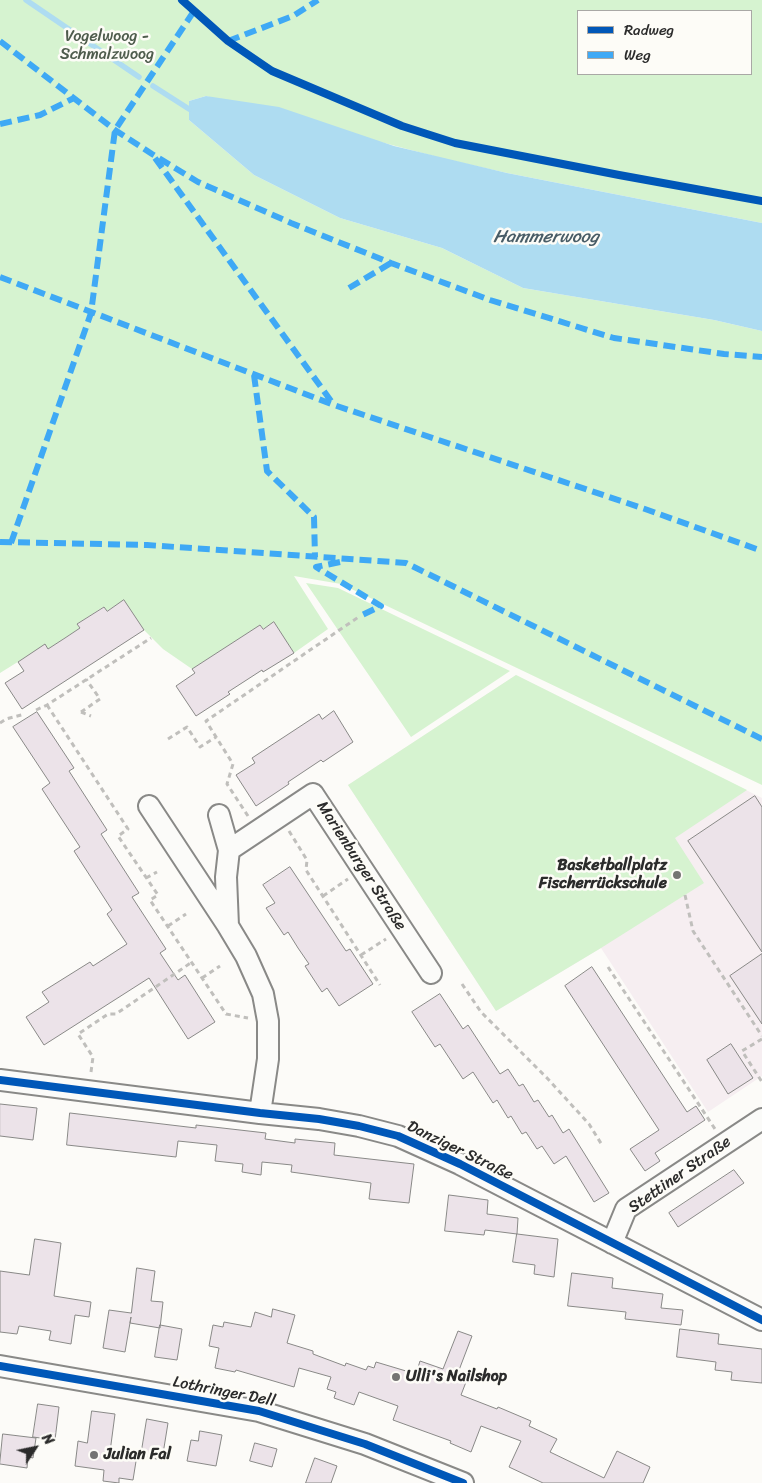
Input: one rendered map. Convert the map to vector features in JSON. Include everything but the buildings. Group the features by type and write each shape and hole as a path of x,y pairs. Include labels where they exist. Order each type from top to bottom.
{"street":[{"name":"Marienburger Straße","path":"229,850 313,794 431,973"},
{"path":"149,806 228,926 246,956 263,994 268,1021 268,1059 260,1113"},
{"path":"219,815 229,850 226,877 228,926"},
{"name":"Danziger Straße","path":"0,1080 319,1119 359,1126 398,1136 460,1164 762,1320"},
{"name":"Stettiner Straße","path":"612,1242 626,1209 762,1119"},
{"name":"Lothringer Dell","path":"0,1366 258,1411 365,1444 463,1483"}],"path":[{"path":"258,831 228,784 233,764 206,721 360,616"},
{"path":"36,710 47,705 150,638"},
{"path":"86,679 100,699 81,712 91,716"},
{"path":"47,705 128,829 118,836 158,895 150,900 226,1014 268,1021"},
{"path":"0,723 6,719 25,714"},
{"path":"168,739 187,727 200,747 216,738"},
{"path":"280,816 307,860 306,870 380,985"},
{"path":"323,896 363,869"},
{"path":"146,878 157,872"},
{"path":"685,895 693,930 762,1037 742,1051 762,1082"},
{"path":"168,926 186,914"},
{"path":"361,956 402,929"},
{"path":"90,1074 93,1057 78,1034 108,1014 116,1014 192,962"},
{"path":"202,978 220,966"},
{"path":"608,967 707,1116"},
{"path":"462,984 481,1012 548,1078 581,1115 602,1145"}],"shaded area":[{"path":"516,675 762,798 762,1076 708,1112 601,948 496,1011 348,785"}],"green space":[{"name":"Vogelwoog - Schmalzwoog","path":"0,0 762,0 762,223 445,159 206,96 189,101 189,120 254,175 340,218 442,248 523,288 714,320 762,331 762,785 341,584 294,576 328,629 294,653 274,622 263,629 260,625 192,669 163,649 144,630 124,600 107,611 103,607 77,624 80,628 48,649 45,645 0,673"},
{"path":"306,583 338,588 510,671 411,737"},
{"path":"516,675 747,790 675,838 704,883 496,1011 348,785"}],"water":[{"name":"Hammerwoog","path":"206,96 279,107 394,146 507,173 762,223 762,331 714,320 523,288 442,248 340,218 254,175 189,120 189,101"}],"waterway":[{"path":"26,0 139,77"},
{"path":"153,86 189,109"}],"marked path":[{"path":"228,41 293,16 318,0"},
{"path":"11,543 91,313 115,130 194,11"},
{"path":"0,41 115,130 152,154 198,182 291,223 490,300 614,338 724,354 762,357"},
{"path":"0,124 40,115 74,98"},
{"path":"155,158 334,405"},
{"path":"349,288 391,263"},
{"path":"0,277 334,405 645,509 762,551"},
{"path":"254,375 267,471 314,517 315,557"},
{"path":"0,542 147,545 406,563 762,739"},
{"path":"340,562 316,567 381,606 360,616"}],"cycle path":[{"path":"182,0 228,41 272,71 402,126 455,143 762,201"},
{"path":"0,1080 319,1119 359,1126 398,1136 460,1164 762,1320"},
{"path":"0,1366 259,1411 365,1444 463,1483"}],"place":[{"name":"Basketballplatz Fischerrückschule","path":"677,875"},
{"name":"Ulli's Nailshop","path":"396,1377"},
{"name":"Julian Fal","path":"94,1455"}]}
